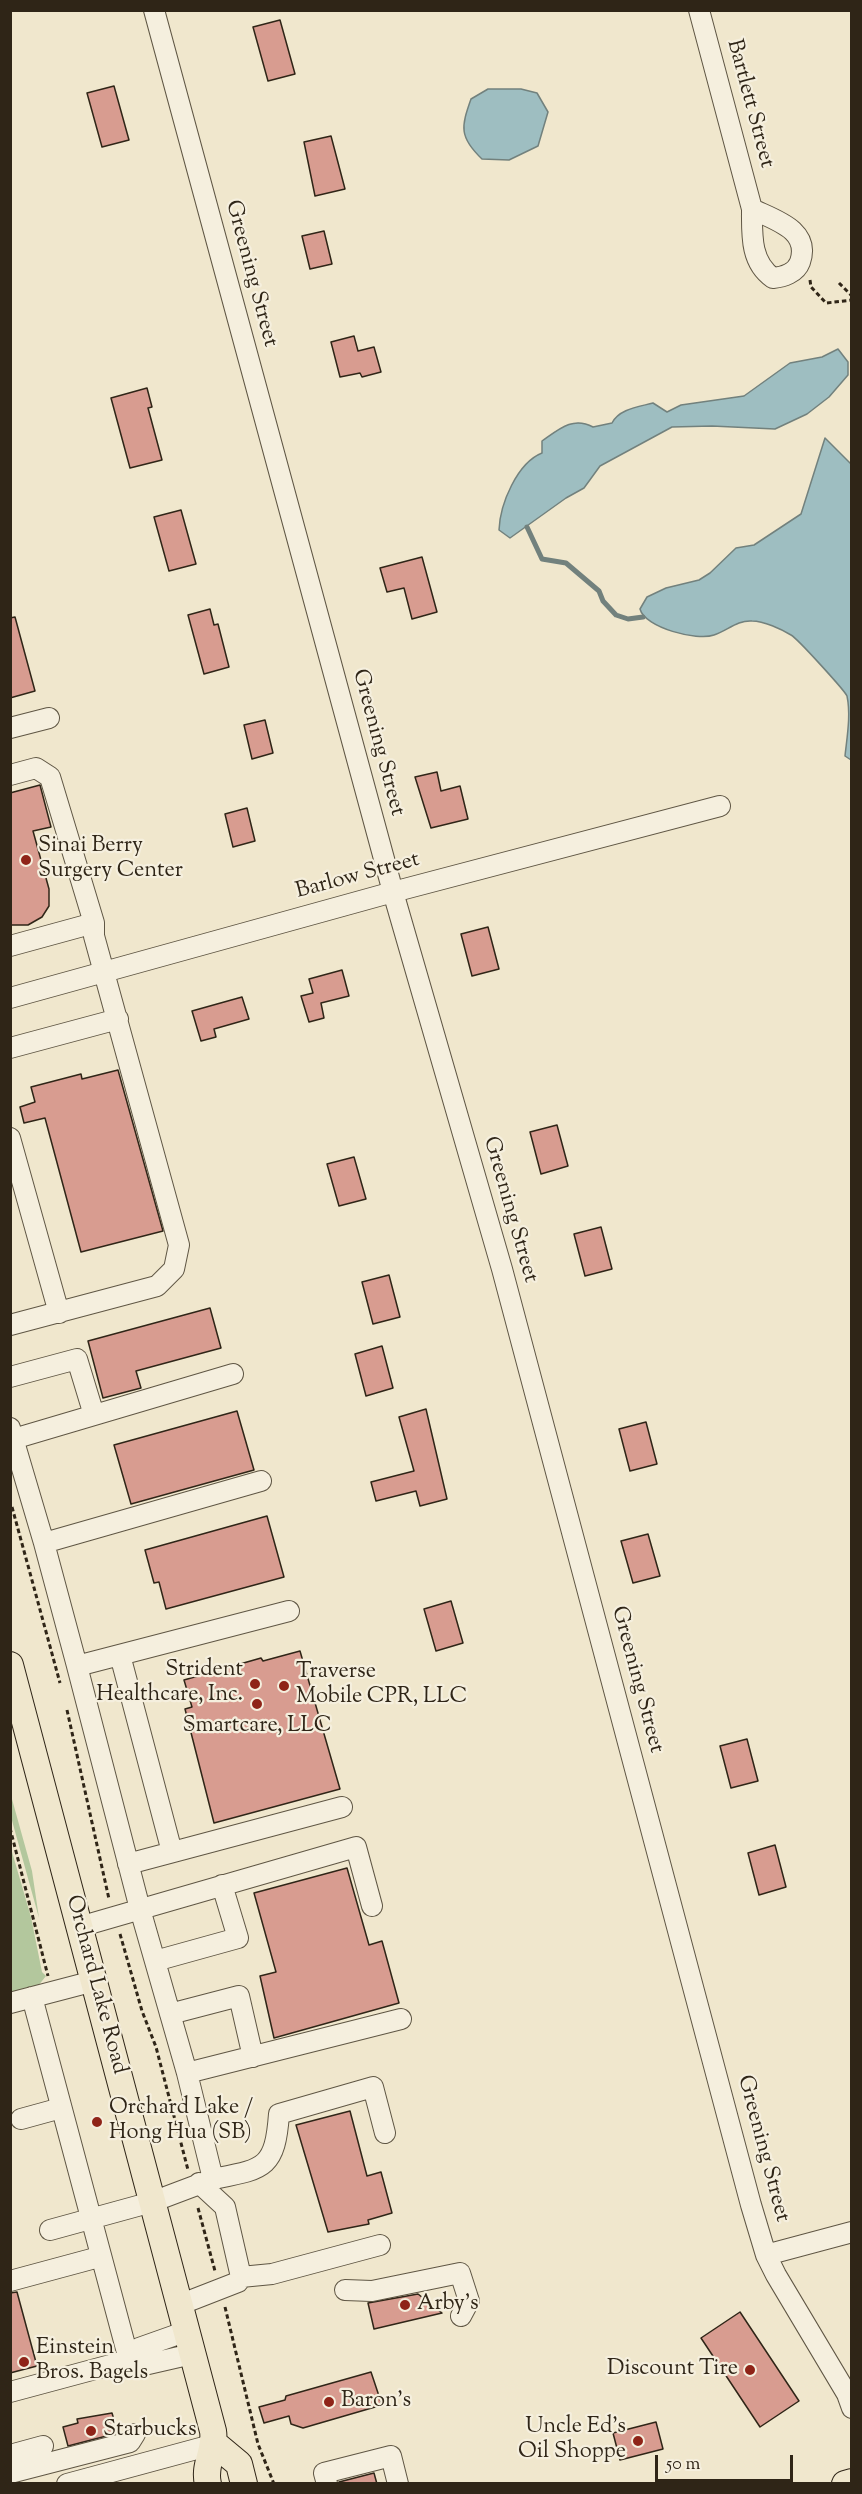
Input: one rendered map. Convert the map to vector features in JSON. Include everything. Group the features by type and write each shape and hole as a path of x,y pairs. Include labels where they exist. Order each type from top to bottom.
{"main road":[{"name":"Orchard Lake Road","path":"11,1670 214,2444"},
{"path":"208,2484 205,2472 214,2444 239,2464 244,2484"},
{"path":"845,2484 852,2482"}],"street":[{"name":"Greening Street","path":"154,10 393,892 502,1269 766,2255 848,2394 851,2407"},
{"name":"Bartlett Street","path":"699,10 752,209 757,261 773,278 782,277 799,266 800,261"},
{"path":"752,209 781,222 797,234 803,252 800,261"},
{"path":"10,728 49,717"},
{"path":"10,775 36,768 50,777 94,923 94,936 106,972 179,1245 174,1269 157,1286 10,1325"},
{"name":"Barlow Street","path":"10,998 393,892 720,807"},
{"path":"10,946 94,923"},
{"path":"10,1048 118,1019"},
{"path":"10,1138 59,1313"},
{"path":"10,1377 77,1359 94,1415"},
{"path":"179,2305 238,2282 241,2277 225,2207 202,2182 187,2073 140,1909 44,1543 11,1436 94,1415 233,1374"},
{"path":"44,1543 261,1481"},
{"path":"77,1666 289,1611"},
{"path":"120,1655 172,1852"},
{"path":"128,1864 342,1807"},
{"path":"80,1927 356,1847 372,1906"},
{"path":"155,1961 238,1938 222,1885"},
{"path":"10,2003 94,1981"},
{"path":"170,2014 239,1996 253,2057"},
{"path":"32,1997 99,2257 129,2360"},
{"path":"187,2073 401,2019"},
{"path":"50,2230 152,2202 202,2182 247,2172 269,2161 276,2145 279,2114 373,2088 385,2133"},
{"path":"21,2119 61,2109"},
{"path":"766,2255 852,2232"},
{"path":"241,2277 272,2274 380,2245"},
{"path":"10,2282 99,2257"},
{"path":"345,2290 372,2291 460,2273 469,2301 460,2316"},
{"path":"10,2392 129,2360 144,2365 189,2342"},
{"path":"10,2473 130,2442 135,2434"},
{"path":"67,2484 214,2444"},
{"path":"10,2455 43,2446"},
{"path":"327,2484 324,2473 391,2456 398,2484"}],"path":[{"path":"800,261 807,271 812,287 826,303 852,298"},
{"path":"839,283 852,298"},
{"path":"10,1502 62,1688"},
{"path":"67,1709 83,1789 142,2011 202,2182 220,2289 252,2424 274,2484"},
{"path":"10,1828 52,1992"}],"green space":[{"path":"10,1792 32,1871 39,1918 11,1817"},
{"path":"10,1845 31,1917 42,1972 46,1976 38,1986 10,1994"}],"water":[{"path":"488,89 521,89 537,93 548,112 538,146 509,160 482,159 469,144 464,124 471,99"},
{"path":"838,349 848,362 848,375 829,397 807,414 775,429 672,427 600,466 584,488 510,538 499,530 506,497 512,485 525,466 542,453 542,441 560,428 573,423 593,427 612,423 624,412 653,403 667,412 681,405 744,396 790,363 822,357"},
{"path":"825,438 851,464 851,760 845,756 849,718 847,696 821,665 791,635 757,621 737,624 714,635 684,634 651,622 640,609 647,597 666,588 699,580 710,573 736,548 754,545 801,514"}],"building":[{"path":"280,20 295,74 268,81 253,27"},
{"path":"114,86 129,140 102,147 87,93"},
{"path":"331,136 345,189 315,196 304,142"},
{"path":"324,231 332,264 310,269 302,236"},
{"path":"354,336 358,351 374,347 381,372 362,377 360,373 340,377 331,342"},
{"path":"147,388 152,407 148,408 162,460 130,468 111,398"},
{"path":"181,510 196,564 169,571 154,517"},
{"path":"422,557 437,612 412,619 404,588 387,592 380,568"},
{"path":"210,609 214,625 218,624 229,667 204,674 188,615"},
{"path":"15,617 35,691 10,698 10,618"},
{"path":"265,720 273,753 252,759 244,725"},
{"path":"437,772 441,791 460,786 468,819 431,828 415,777"},
{"name":"Sinai Berry Surgery Center","path":"40,785 51,827 33,831 49,889 49,906 42,917 28,925 10,925 10,793"},
{"path":"247,808 255,841 233,847 225,814"},
{"path":"488,927 499,969 472,976 461,934"},
{"path":"342,970 349,996 321,1003 324,1018 309,1022 301,996 313,993 309,979"},
{"path":"242,997 249,1019 214,1029 216,1037 201,1041 192,1011"},
{"path":"118,1070 163,1231 81,1252 45,1118 24,1123 20,1107 35,1102 31,1087 81,1074 82,1079"},
{"path":"557,1125 568,1166 541,1174 530,1132"},
{"path":"354,1157 366,1199 339,1206 327,1164"},
{"path":"601,1227 612,1269 585,1276 574,1234"},
{"path":"389,1275 400,1317 373,1324 362,1282"},
{"path":"210,1308 221,1348 136,1371 141,1388 103,1398 88,1341"},
{"path":"382,1346 393,1388 366,1396 355,1354"},
{"path":"426,1409 447,1499 420,1506 416,1491 376,1501 371,1482 414,1471 399,1417"},
{"path":"237,1411 254,1470 131,1504 114,1445"},
{"path":"646,1422 657,1464 630,1471 619,1429"},
{"path":"267,1516 284,1577 166,1609 159,1582 154,1583 145,1550"},
{"path":"648,1534 660,1576 633,1583 621,1541"},
{"path":"451,1601 463,1643 436,1651 424,1609"},
{"path":"300,1651 340,1789 214,1823 185,1709 192,1707 184,1680 261,1658 263,1661"},
{"path":"747,1739 758,1781 731,1788 720,1746"},
{"path":"775,1845 786,1887 759,1895 748,1853"},
{"path":"347,1868 369,1945 382,1941 399,2003 274,2038 260,1976 276,1972 254,1893"},
{"path":"350,2111 367,2176 381,2172 392,2213 368,2220 369,2224 328,2232 296,2125"},
{"path":"17,2292 37,2366 10,2373 10,2293"},
{"name":"Arby's","path":"418,2294 442,2313 374,2329 368,2303"},
{"name":"Discount Tire","path":"740,2312 799,2401 760,2427 701,2338"},
{"name":"Baron's","path":"371,2372 382,2405 303,2428 291,2424 289,2416 264,2423 259,2407 285,2400 286,2396"},
{"name":"Starbucks","path":"112,2413 118,2433 68,2446 63,2427 78,2423 77,2419"},
{"name":"Uncle Ed's Oil Shoppe","path":"656,2422 663,2449 620,2460 613,2433"},
{"path":"374,2473 377,2484 339,2484 339,2482"}],"waterway":[{"path":"527,527 542,559 566,563 599,591 603,601 616,615 628,619 643,617"}],"place":[{"name":"Sinai Berry Surgery Center","path":"26,860"},
{"name":"Strident Healthcare, Inc.","path":"255,1684"},
{"name":"Traverse Mobile CPR, LLC","path":"284,1686"},
{"name":"Smartcare, LLC","path":"257,1704"},
{"name":"Orchard Lake / Hong Hua (SB)","path":"97,2122"},
{"name":"Arby's","path":"405,2305"},
{"name":"Einstein Bros. Bagels","path":"24,2362"},
{"name":"Discount Tire","path":"750,2370"},
{"name":"Baron's","path":"329,2402"},
{"name":"Starbucks","path":"91,2431"},
{"name":"Uncle Ed's Oil Shoppe","path":"638,2441"}]}
